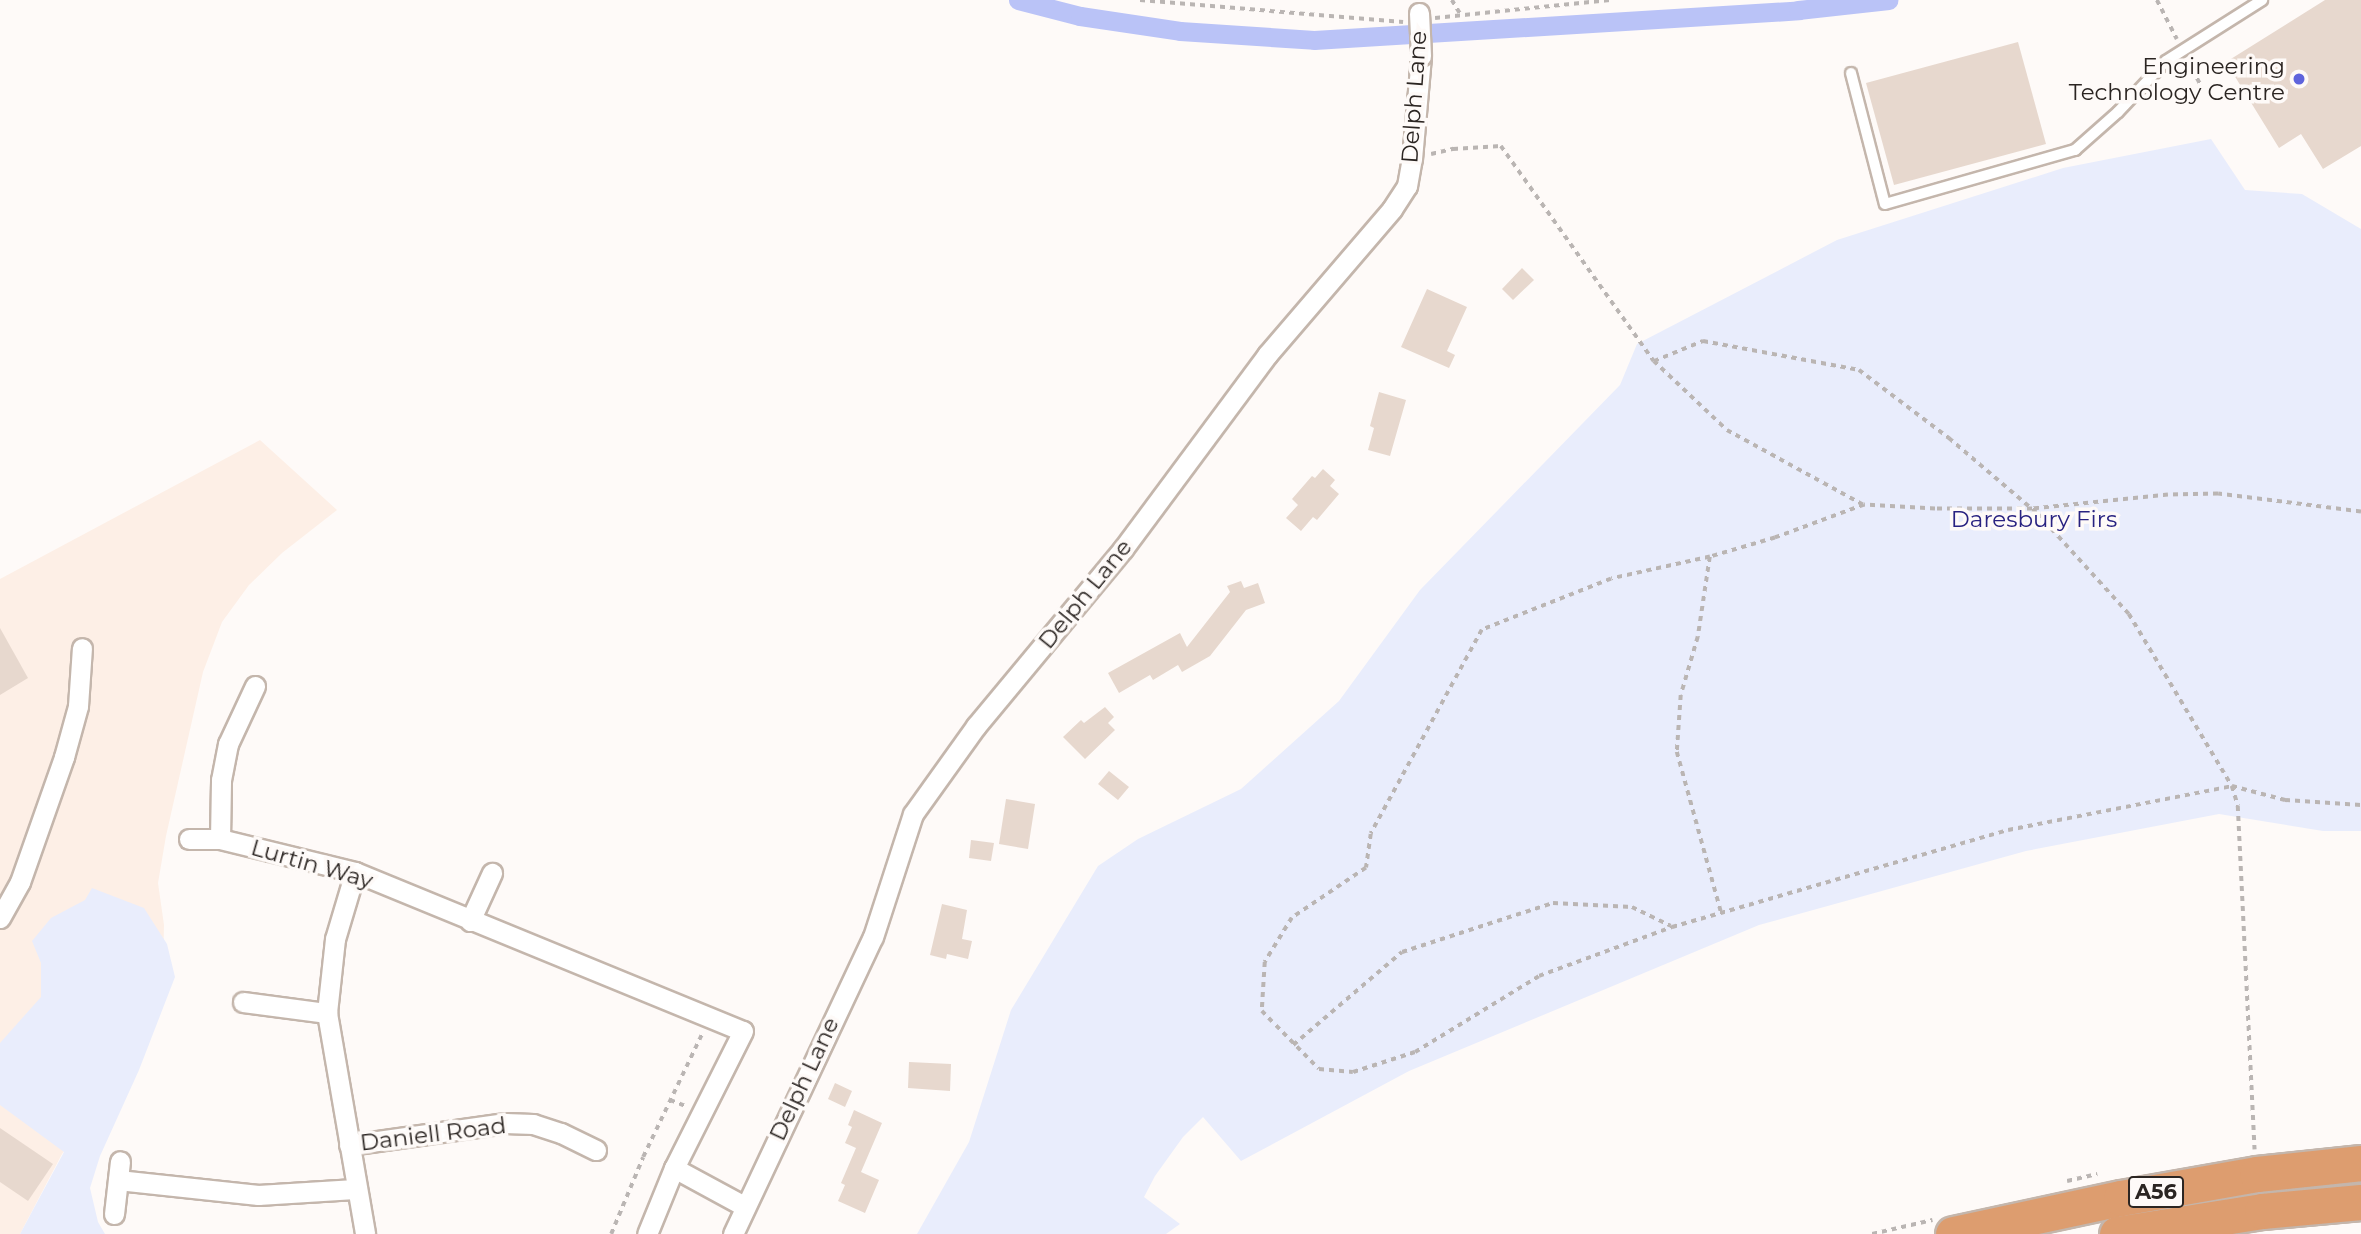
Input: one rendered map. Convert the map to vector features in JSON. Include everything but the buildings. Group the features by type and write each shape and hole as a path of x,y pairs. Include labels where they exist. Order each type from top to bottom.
{"highway":[{"name":"A56","path":"1954,1234 2257,1174 2361,1163"},
{"name":"A56","path":"2117,1234 2262,1211 2361,1202"}],"street":[{"name":"Delph Lane","path":"733,1234 873,937 914,814 976,726 1123,548 1267,355 1392,209 1406,186 1412,159 1421,56 1420,13"},
{"path":"0,918 20,882 64,757 78,706 82,648"},
{"path":"220,839 221,780 228,744 255,686"},
{"name":"Lurtin Way","path":"189,839 220,839 355,872 743,1031 674,1168"},
{"path":"355,872 335,939 327,1013 355,1189 365,1234"},
{"path":"470,921 492,873"},
{"path":"243,1002 327,1013"},
{"name":"Daniell Road","path":"349,1145 505,1123 533,1124 561,1133 596,1150"},
{"path":"647,1234 674,1168 744,1206"},
{"path":"114,1214 119,1170 258,1195 355,1189"}],"lane":[{"path":"1852,73 1885,204 2076,150 2118,112 2166,61 2262,0"}],"path":[{"path":"1140,0 1461,15 1611,0"},
{"path":"1452,0 1461,15"},
{"path":"1412,159 1453,149 1501,146 1654,361 1727,430 1864,505"},
{"path":"1654,361 1703,341 1859,370 1949,438 2032,509 2129,614 2232,786 2238,806 2256,1158"},
{"path":"2361,512 2218,494 2168,495 2032,509 1864,505 1775,538 1611,579 1482,630 1371,834 1366,869 1292,918 1265,961 1262,1011 1318,1069 1353,1072 1415,1052 1539,976 1672,927 1722,915 2008,830 2232,786 2285,800 2361,805"},
{"path":"1710,556 1698,637 1681,695 1677,752 1722,915"},
{"path":"1293,1045 1402,952 1553,903 1632,907 1672,927"},
{"path":"611,1234 643,1157 710,1018"}],"shaded area":[{"path":"260,440 337,510 282,553 249,585 222,622 203,672 166,836 158,883 164,925 163,966 125,1057 62,1154 20,1234 0,1234 0,579"}],"green space":[{"name":"Daresbury Firs","path":"2211,139 2245,190 2302,194 2361,229 2361,831 2323,831 2219,814 2026,851 1759,925 1409,1071 1241,1161 1203,1117 1183,1137 1155,1176 1144,1197 1180,1224 1166,1234 917,1234 969,1142 1011,1010 1098,866 1138,839 1241,789 1339,701 1420,590 1620,385 1637,344 1837,240 2063,168"},
{"path":"92,888 144,908 167,944 175,977 139,1070 100,1156 90,1188 98,1222 105,1234 20,1234 64,1152 0,1105 0,1043 41,997 41,963 32,941 51,918 85,900"}],"waterway":[{"path":"1018,0 1080,16 1180,31 1314,40 1798,10 1888,0"}],"place":[{"name":"Engineering Technology Centre","path":"2299,79"}]}
